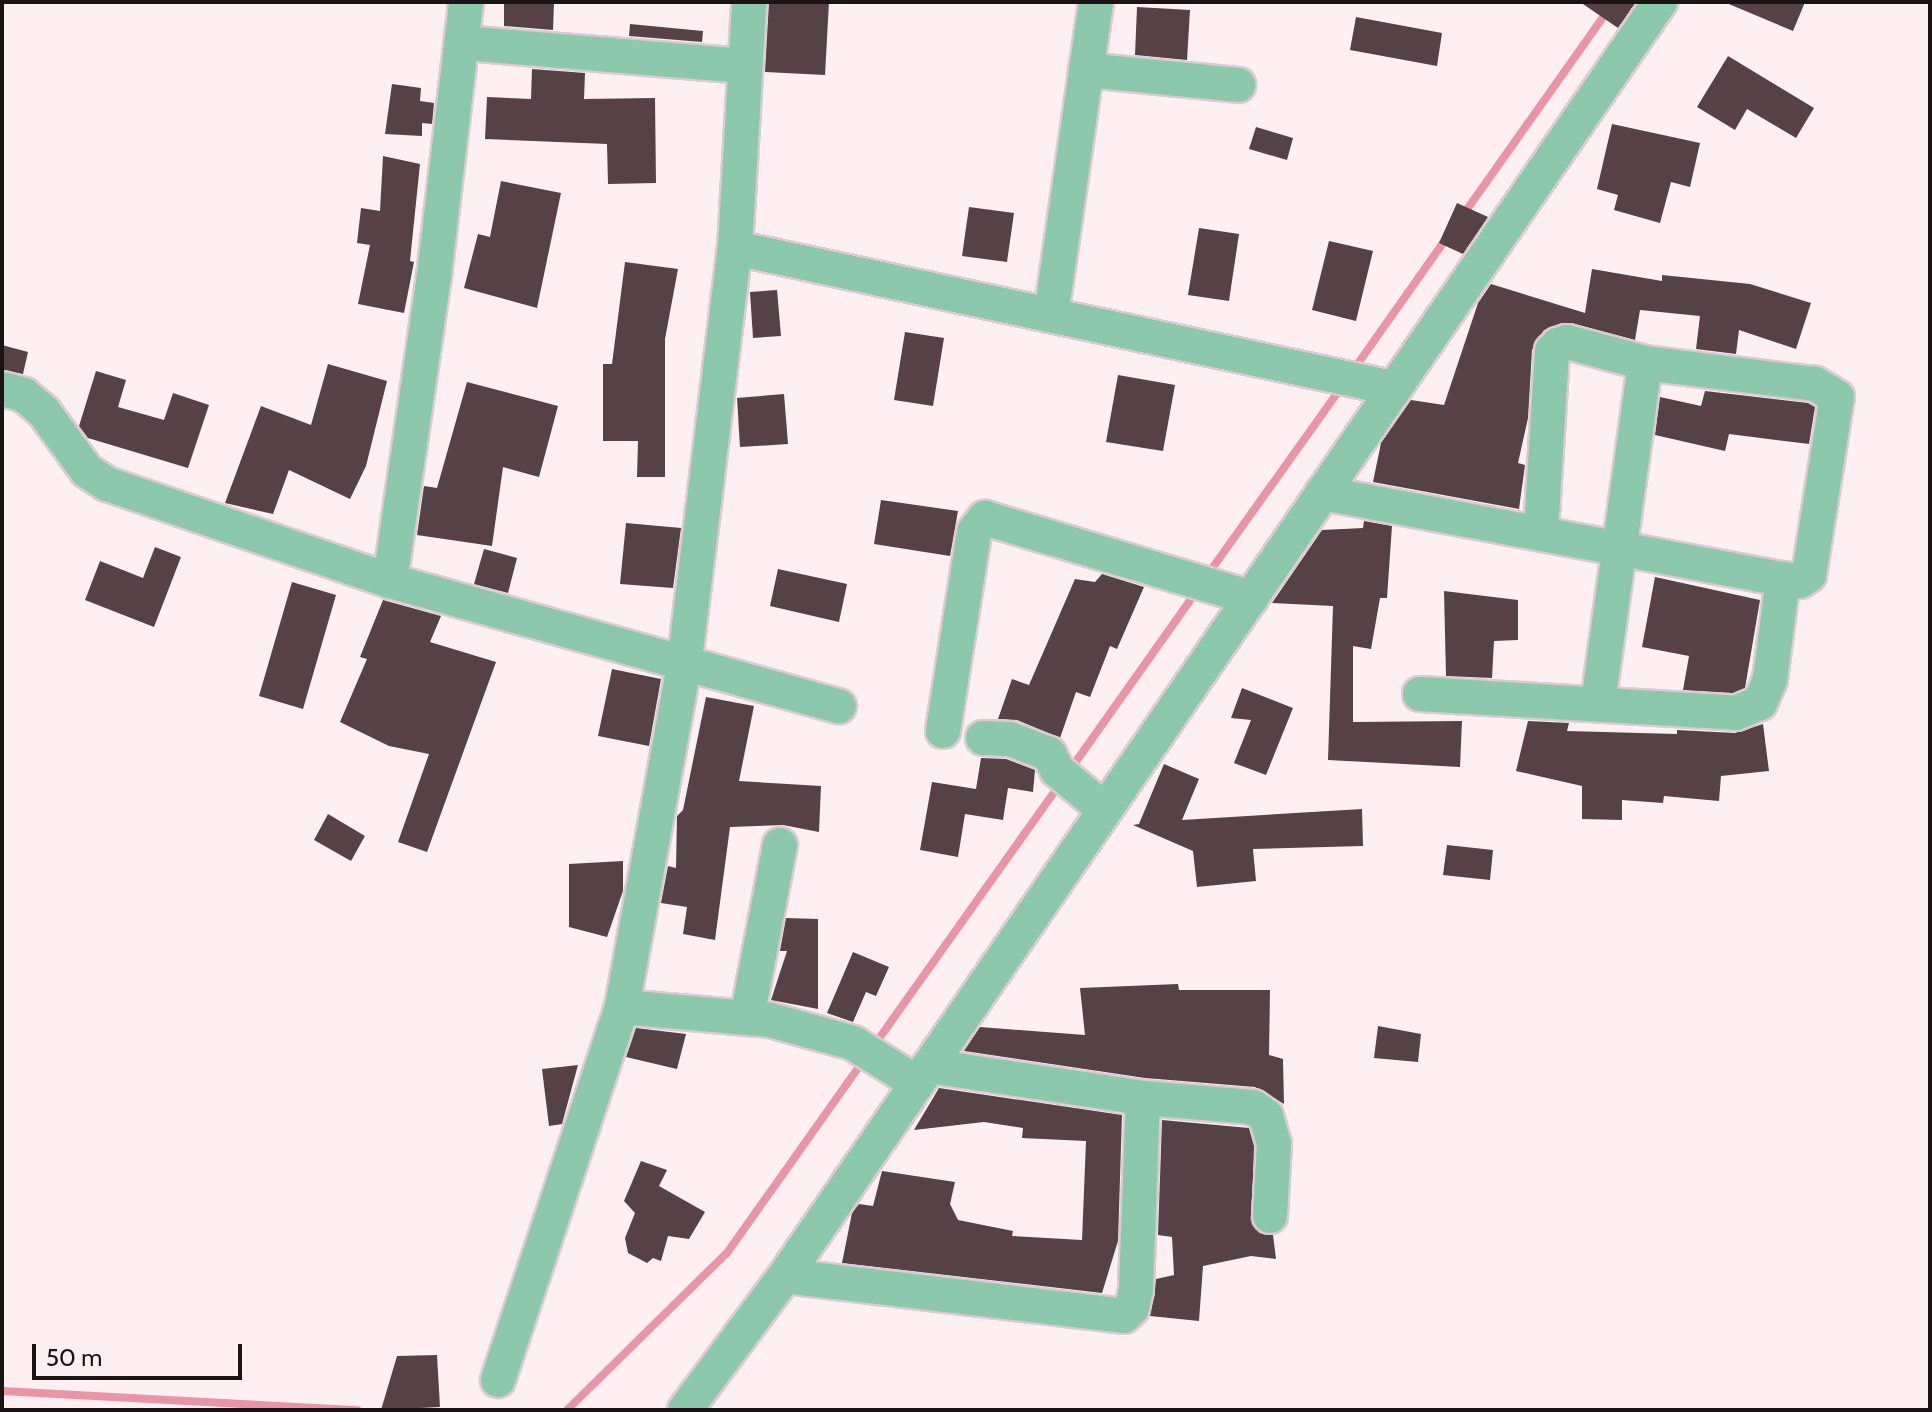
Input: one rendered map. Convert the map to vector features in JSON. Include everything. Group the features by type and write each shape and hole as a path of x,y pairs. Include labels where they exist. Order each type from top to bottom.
{"street":[{"path":"390,581 464,43 466,2"},
{"path":"498,1380 622,1007 684,667 735,248 749,2"},
{"path":"1051,315 1096,2"},
{"path":"685,1410 785,1276 923,1075 1096,802 1251,598 1392,388 1660,2"},
{"path":"464,43 745,66"},
{"path":"1086,70 1238,85"},
{"path":"735,248 1392,388"},
{"path":"1322,493 1800,581 1809,575 1837,397 1815,384 1645,363 1567,342 1554,347 1541,533"},
{"path":"1598,703 1645,363"},
{"path":"2,389 24,395 44,412 87,471 107,484 390,581 684,667 839,706"},
{"path":"943,731 974,532 985,518 1251,598"},
{"path":"1420,694 1736,713 1760,703 1770,679 1783,579"},
{"path":"983,738 1010,739 1049,754 1057,770 1096,802"},
{"path":"747,1018 780,845"},
{"path":"622,1007 747,1018 853,1043 883,1062 923,1075 1253,1107 1266,1116 1274,1144 1270,1216"},
{"path":"785,1276 1124,1316 1132,1308 1136,1289 1143,1098"}],"building":[{"path":"504,2 554,2 553,30 504,26"},
{"path":"769,2 829,2 825,75 765,72"},
{"path":"1580,2 1636,2 1618,28"},
{"path":"1724,2 1805,2 1793,31"},
{"path":"1137,7 1190,10 1187,60 1135,55"},
{"path":"1356,17 1442,33 1437,66 1350,50"},
{"path":"630,24 703,31 702,42 629,36"},
{"path":"1728,56 1814,108 1796,138 1747,109 1735,130 1697,107"},
{"path":"532,69 585,73 584,99 655,98 656,183 608,184 607,144 485,139 487,97 531,99"},
{"path":"392,84 421,88 420,101 434,103 432,124 422,123 422,136 385,134"},
{"path":"1612,124 1700,143 1690,187 1671,182 1660,223 1614,210 1618,195 1597,189"},
{"path":"1256,127 1293,138 1287,160 1249,149"},
{"path":"383,156 420,164 410,261 414,262 404,313 358,304 370,245 357,243 361,208 380,211"},
{"path":"501,181 561,193 537,308 464,288 478,234 490,237"},
{"path":"1457,203 1488,217 1463,254 1439,243"},
{"path":"969,207 1014,213 1007,262 962,256"},
{"path":"1199,228 1239,234 1229,301 1188,295"},
{"path":"1329,241 1373,251 1356,321 1312,310"},
{"path":"625,262 678,269 665,339 665,477 637,477 638,441 603,441 603,364 612,364"},
{"path":"1592,269 1662,281 1662,275 1750,284 1811,303 1796,349 1739,330 1736,354 1696,349 1700,316 1640,310 1635,340 1571,323 1544,330 1532,350 1528,418 1518,463 1525,465 1519,509 1373,482 1381,443 1411,400 1444,405 1478,303 1491,284 1585,313"},
{"path":"777,290 781,336 753,338 750,292"},
{"path":"905,332 944,338 933,406 894,400"},
{"path":"2,345 28,352 23,374 2,370"},
{"path":"328,364 387,381 366,466 350,499 289,470 273,514 225,503 261,406 311,425"},
{"path":"96,371 126,380 118,407 164,420 173,393 209,405 188,468 88,438 79,426"},
{"path":"1118,375 1175,385 1163,451 1106,442"},
{"path":"467,382 558,406 539,477 503,467 492,546 417,535 424,486 437,488"},
{"path":"1705,391 1808,403 1815,407 1809,444 1729,434 1725,451 1655,435 1660,397 1701,406"},
{"path":"784,394 788,444 740,447 737,398"},
{"path":"881,500 958,511 950,556 874,544"},
{"path":"1364,521 1392,526 1387,598 1380,598 1371,649 1353,646 1353,722 1462,721 1460,767 1328,760 1333,606 1272,603 1322,530 1363,528"},
{"path":"626,523 681,528 673,588 620,584"},
{"path":"155,547 181,557 154,627 85,600 100,561 143,578"},
{"path":"484,549 517,558 508,593 474,584"},
{"path":"778,569 847,584 839,622 770,606"},
{"path":"1102,574 1144,587 1117,649 1110,646 1090,697 1076,692 1060,738 1017,720 998,719 1012,679 1029,685 1075,579 1095,582"},
{"path":"1655,577 1760,600 1745,688 1733,693 1683,690 1689,656 1642,647"},
{"path":"292,582 336,595 303,709 259,696"},
{"path":"1444,591 1518,600 1518,640 1494,641 1492,678 1446,676"},
{"path":"383,600 441,616 430,642 496,662 427,852 398,842 429,754 389,746 340,722 367,659 360,657"},
{"path":"612,669 661,679 649,746 598,736"},
{"path":"1242,688 1293,708 1266,775 1234,763 1251,720 1231,718"},
{"path":"706,697 754,706 739,781 821,786 819,832 783,825 730,827 715,940 683,934 687,907 661,903 668,866 676,868 677,816 683,810"},
{"path":"1528,721 1569,723 1567,731 1677,734 1677,730 1735,733 1763,724 1769,771 1721,776 1719,801 1664,796 1663,803 1622,800 1622,820 1582,819 1582,786 1516,771"},
{"path":"981,758 1006,759 1035,770 1033,792 1008,788 1003,820 965,814 958,857 920,850 932,782 976,789"},
{"path":"1164,764 1199,779 1182,820 1362,809 1363,846 1253,849 1256,881 1197,887 1193,851 1133,825 1139,824"},
{"path":"328,814 365,836 351,861 314,840"},
{"path":"1447,845 1493,850 1490,880 1443,875"},
{"path":"623,861 623,891 607,937 569,927 569,864"},
{"path":"786,918 818,919 818,1009 771,1000 787,951 780,951"},
{"path":"853,952 889,967 876,996 866,992 853,1022 827,1013"},
{"path":"1178,984 1179,990 1270,990 1269,1055 1283,1059 1284,1104 1255,1087 1145,1078 964,1051 980,1027 1085,1035 1080,988"},
{"path":"1378,1026 1421,1034 1418,1062 1374,1058"},
{"path":"636,1028 686,1034 677,1069 626,1057"},
{"path":"578,1065 562,1124 549,1126 542,1069"},
{"path":"939,1088 1122,1115 1118,1241 1102,1293 842,1263 852,1213 859,1204 873,1206 882,1171 955,1182 950,1204 958,1220 1013,1231 1012,1236 1082,1240 1086,1141 1022,1138 1023,1128 984,1122 914,1130"},
{"path":"1162,1120 1249,1128 1254,1146 1252,1224 1260,1233 1273,1235 1276,1259 1251,1256 1203,1266 1199,1321 1150,1316 1156,1279 1174,1275 1172,1237 1158,1235"},
{"path":"641,1161 667,1170 659,1186 705,1212 689,1239 668,1236 661,1261 653,1258 647,1263 628,1253 625,1238 635,1213 624,1201"},
{"path":"437,1355 440,1407 381,1410 397,1356"}],"waterway":[{"path":"1463,215 1614,2"},
{"path":"1352,372 1448,236"},
{"path":"1206,577 1342,386"},
{"path":"1070,770 1196,592"},
{"path":"873,1047 1060,784"},
{"path":"567,1410 727,1253 865,1058"},
{"path":"2,1391 357,1410"}]}
